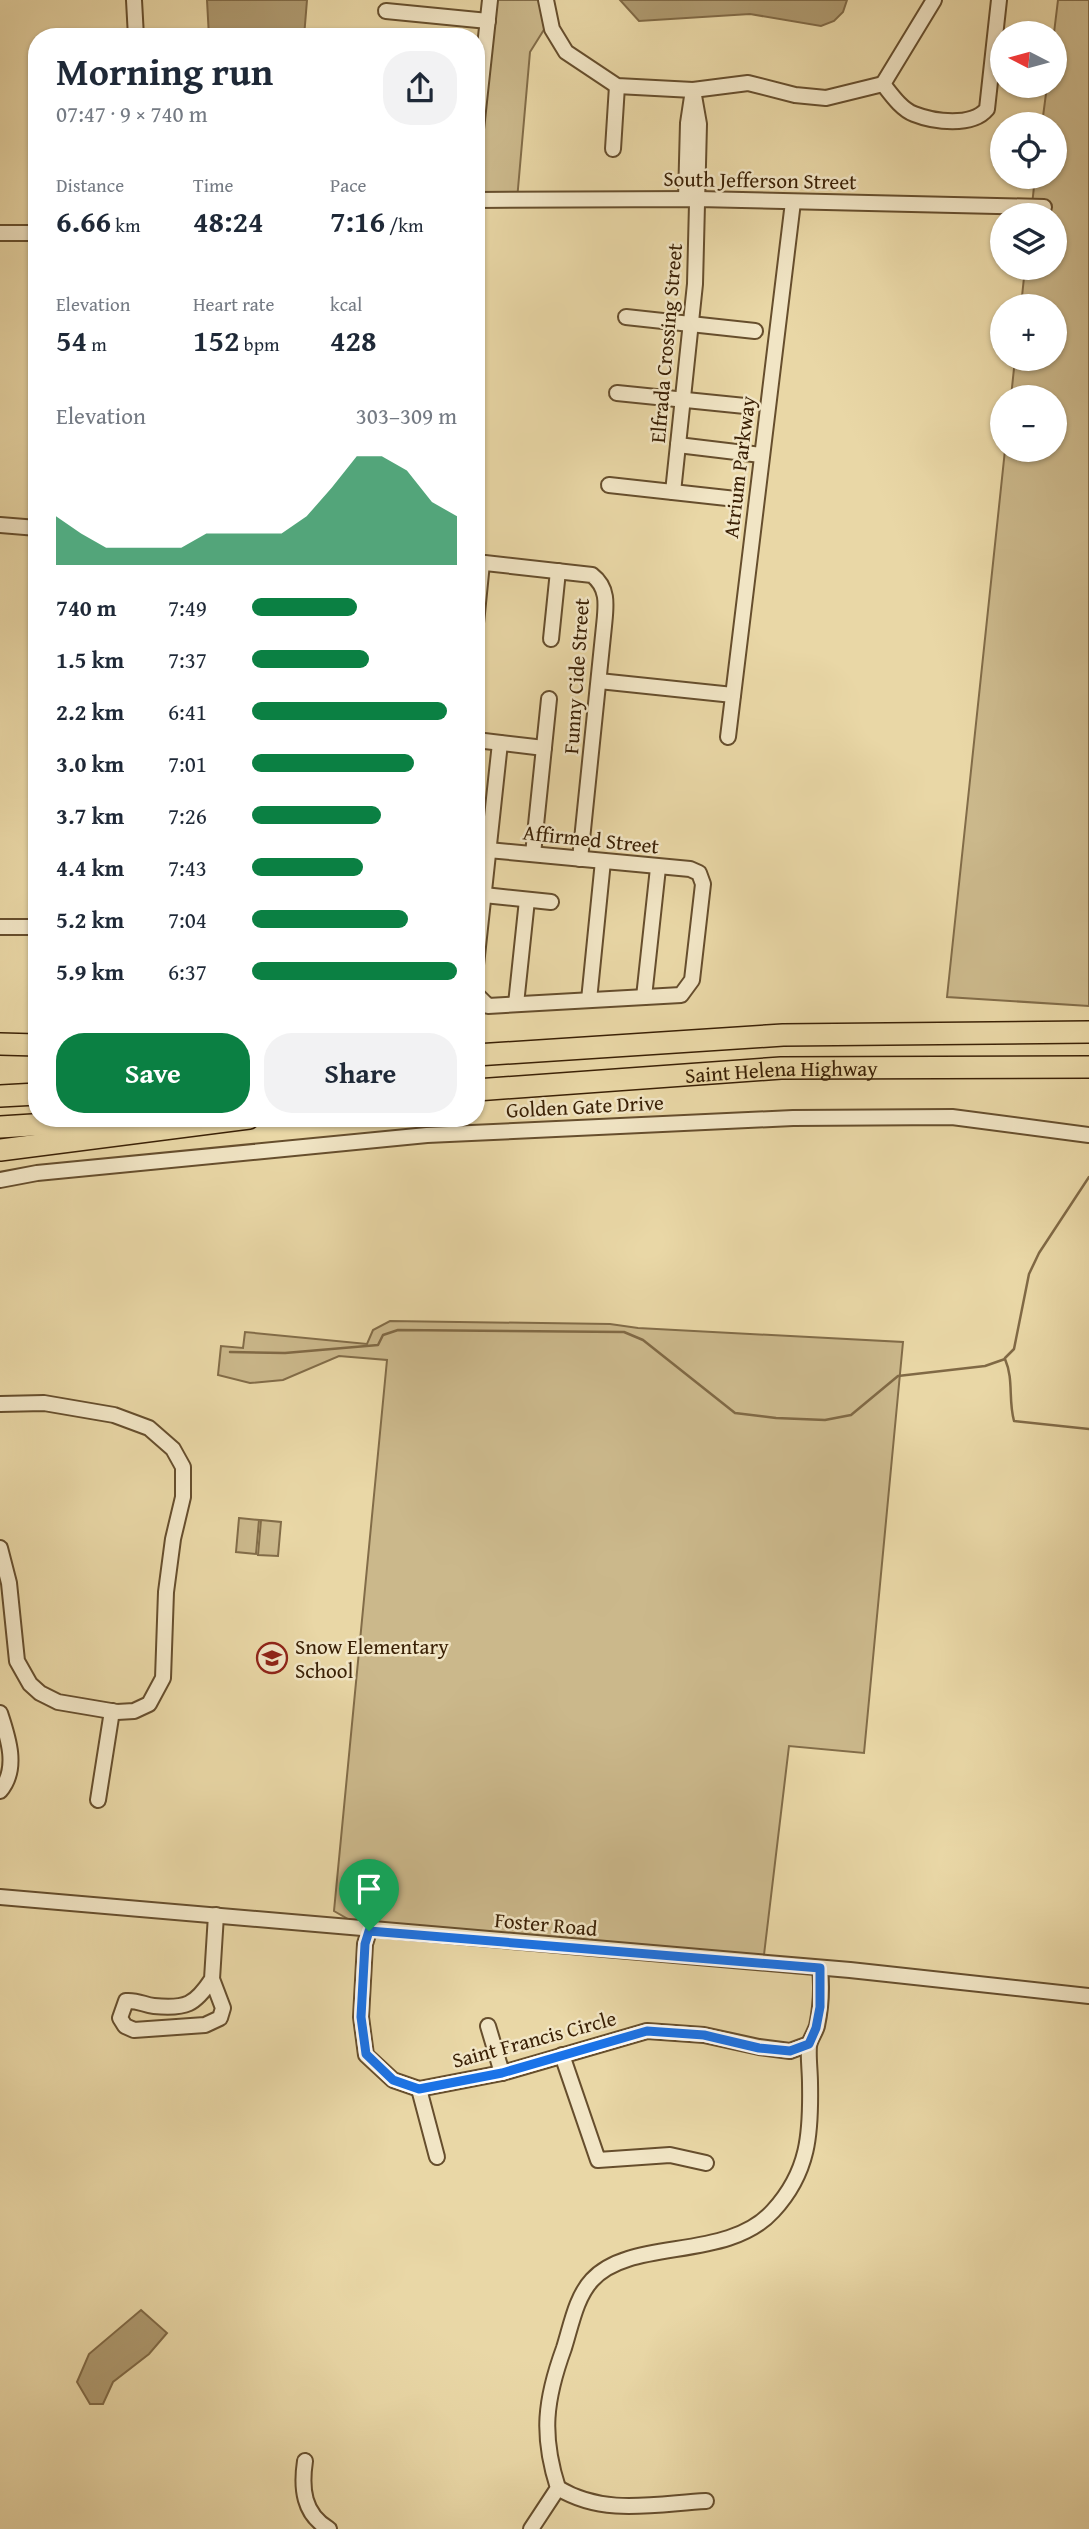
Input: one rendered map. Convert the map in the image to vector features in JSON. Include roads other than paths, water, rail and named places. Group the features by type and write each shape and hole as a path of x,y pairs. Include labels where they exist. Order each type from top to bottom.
{"highway":[{"name":"Saint Helena Highway","path":"485,1054 783,1035 1089,1032"},
{"path":"0,1044 28,1045"},
{"path":"485,1049 531,1049"},
{"name":"Saint Helena Highway","path":"485,1090 781,1068 1089,1067"},
{"path":"0,1096 28,1094"},
{"path":"0,1128 28,1126"},
{"path":"0,1150 179,1127"}],"street":[{"path":"134,0 136,28"},
{"path":"485,48 491,0"},
{"path":"546,0 552,29 566,52 617,86 693,90 748,83 795,95 826,98 883,83 934,0"},
{"path":"883,83 912,114 959,121 980,116 986,109 999,0"},
{"path":"386,11 488,21"},
{"path":"613,149 617,86"},
{"name":"Elfrada Crossing Street","path":"673,492 692,324 692,199 699,124 693,90"},
{"name":"South Jefferson Street","path":"485,200 692,199 990,206"},
{"name":"Atrium Parkway","path":"728,737 793,202"},
{"path":"0,233 28,233"},
{"path":"625,317 755,331"},
{"path":"617,393 746,406"},
{"path":"678,445 761,455"},
{"path":"609,485 736,499"},
{"path":"0,525 28,527"},
{"name":"Funny Cide Street","path":"485,563 592,575 601,582 606,598 580,859"},
{"path":"551,639 558,570"},
{"path":"599,681 733,695"},
{"path":"533,854 549,699"},
{"path":"485,741 544,748"},
{"path":"485,868 500,743"},
{"path":"485,813 492,814"},
{"name":"Affirmed Street","path":"488,850 690,869 699,873 703,884 692,980 681,995 644,997"},
{"path":"589,1000 603,861"},
{"path":"485,1003 488,1006 644,997 658,868"},
{"path":"485,893 551,902"},
{"path":"516,1004 527,900"},
{"path":"0,927 28,927"},
{"name":"Golden Gate Drive","path":"0,1180 37,1173 427,1135 784,1118 952,1117 1089,1135"},
{"path":"0,1404 44,1403 114,1415 149,1428 173,1449 183,1467 184,1496 173,1539 166,1592 163,1678 149,1704 134,1711 112,1711 58,1702 30,1684 17,1661 9,1583 0,1548"},
{"path":"98,1800 112,1711"},
{"path":"0,1713 10,1745 10,1766 0,1791"},
{"name":"Foster Road","path":"0,1896 369,1931 820,1968 1089,1996"},
{"path":"212,1979 199,2000 187,2005 151,2006 139,2000 127,2001 120,2018 125,2026 134,2030 214,2024 220,2018 222,2008 212,1979 216,1916"},
{"path":"369,1931 365,1944 361,2017 366,2054 393,2080 419,2089 437,2157"},
{"path":"706,2501 604,2507 578,2500 558,2488 550,2463 547,2399 582,2295 593,2279 613,2265 725,2241 773,2212 805,2161 811,2126 809,2044 816,2028 820,2007 820,1968"},
{"path":"488,2026 502,2073"},
{"name":"Saint Francis Circle","path":"419,2089 502,2073 647,2031 704,2035 759,2048 790,2051 809,2044"},
{"path":"562,2055 598,2160 670,2155 706,2163"},
{"path":"304,2461 302,2480 305,2501 310,2513 329,2529"},
{"path":"531,2529 558,2488"}],"waterway":[{"path":"1005,1358 1014,1349 1029,1274 1039,1253 1089,1177"},
{"path":"230,1352 285,1353 378,1345 383,1335 398,1330 624,1332 643,1340 735,1413 825,1420 851,1415 898,1376 985,1366 1005,1359 1014,1421 1089,1429"}],"place":[{"name":"Snow Elementary School","path":"272,1658"}]}
